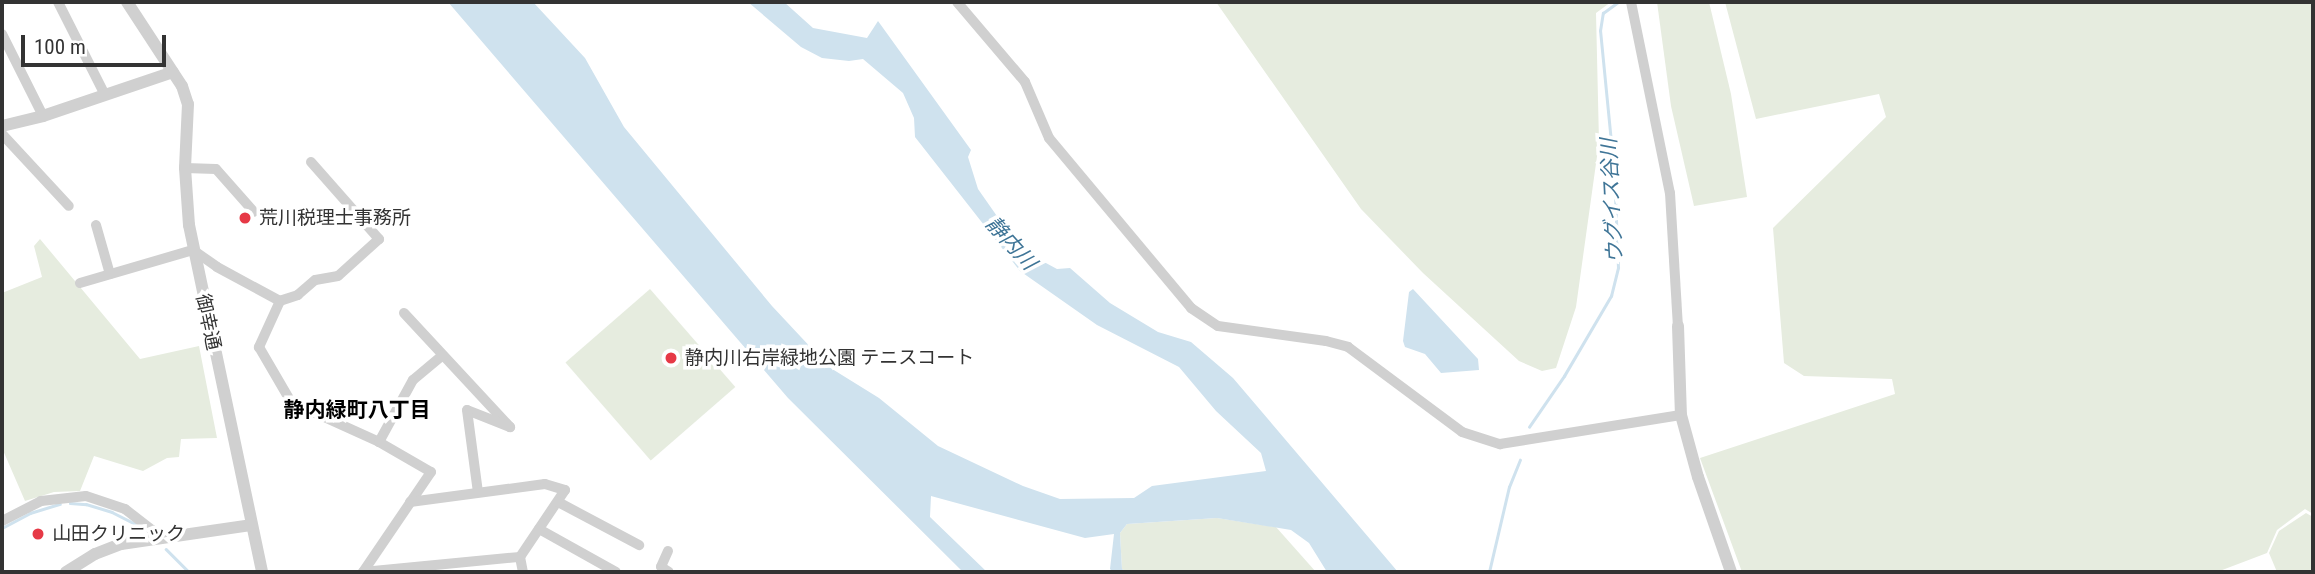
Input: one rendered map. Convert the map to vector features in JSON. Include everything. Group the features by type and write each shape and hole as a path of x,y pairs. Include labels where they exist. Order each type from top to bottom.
{"street":[{"path":"58,2 105,95"},
{"name":"御幸通","path":"127,2 173,72 188,104 185,168 193,250 262,572"},
{"path":"957,2 1026,82 1049,138 1191,308 1218,326 1326,341 1348,347 1462,432 1500,444 1681,415"},
{"path":"1631,2 1670,193 1681,415 1698,477 1731,572"},
{"path":"2,34 43,116"},
{"path":"2,126 43,116 173,72"},
{"path":"2,134 69,206"},
{"path":"80,283 193,250 217,267 280,301 298,295 315,280 338,276 379,239 311,162"},
{"path":"185,168 216,169 254,212"},
{"path":"96,225 110,274"},
{"path":"280,301 259,347 291,402 379,442 431,472 363,572"},
{"path":"404,313 510,427 467,410 478,492"},
{"path":"379,442 413,380 442,356"},
{"path":"410,502 545,484 565,490 520,557 523,572"},
{"path":"2,521 41,500 86,496 125,509 161,537"},
{"path":"558,502 639,545"},
{"path":"66,572 108,548 161,537 251,525"},
{"path":"539,529 616,572"},
{"path":"668,551 661,567 669,572"},
{"path":"363,572 520,557"}],"shaded area":[{"path":"1216,2 1611,2 1596,13 1599,142 1576,307 1556,368 1542,371 1519,361 1423,273 1361,209"},
{"path":"1657,2 1709,2 1731,94 1747,197 1694,206 1671,106"},
{"path":"1725,2 2313,2 2313,514 2305,509 2277,530 2267,553 2217,572 1742,572 1700,458 1895,394 1892,379 1804,376 1784,363 1773,228 1886,117 1879,94 1756,119"},
{"path":"40,239 140,359 199,346 217,438 181,439 179,457 167,458 143,471 94,456 80,491 54,492 25,501 2,448 2,293 42,277 34,246"},
{"path":"650,289 735,387 651,461 565,362"},
{"path":"2306,513 2313,517 2313,572 2277,572 2269,553 2279,531"},
{"path":"1217,518 1276,527 1316,572 1127,572 1122,569 1120,533 1127,524"}],"water":[{"name":"静内川","path":"448,2 533,2 585,58 624,127 772,306 829,367 879,398 938,446 1023,486 1060,499 1134,498 1152,486 1266,471 1261,453 1216,411 1179,367 1097,325 1020,271 915,137 914,118 903,93 863,59 849,61 822,58 801,47 748,2 784,2 813,28 867,38 878,21 971,150 968,157 978,189 1006,229 1033,256 1057,269 1070,268 1110,303 1158,332 1191,342 1233,378 1398,572 1327,572 1309,543 1291,530 1217,518 1127,524 1120,533 1122,569 1127,572 1113,572 1110,569 1114,534 1085,538 931,496 930,517 987,572 963,572 788,398"},
{"path":"1413,289 1478,359 1479,370 1441,373 1425,354 1405,347 1403,341 1409,292"}],"waterway":[{"name":"ウグイス谷川","path":"1529,427 1564,376 1611,296 1618,268 1614,173 1600,31 1603,13 1618,2"},
{"name":"ウグイス谷川","path":"1489,572 1509,487 1520,460"},
{"path":"70,503 86,504 112,512 138,525"},
{"path":"2,528 30,513 60,504"},
{"path":"166,549 189,572"}],"place":[{"name":"荒川税理士事務所","path":"245,218"},
{"name":"静内川右岸緑地公園 テニスコート","path":"671,358"},
{"name":"山田クリニック","path":"38,534"}],"district":[{"name":"静内緑町八丁目","path":"357,410"}]}
